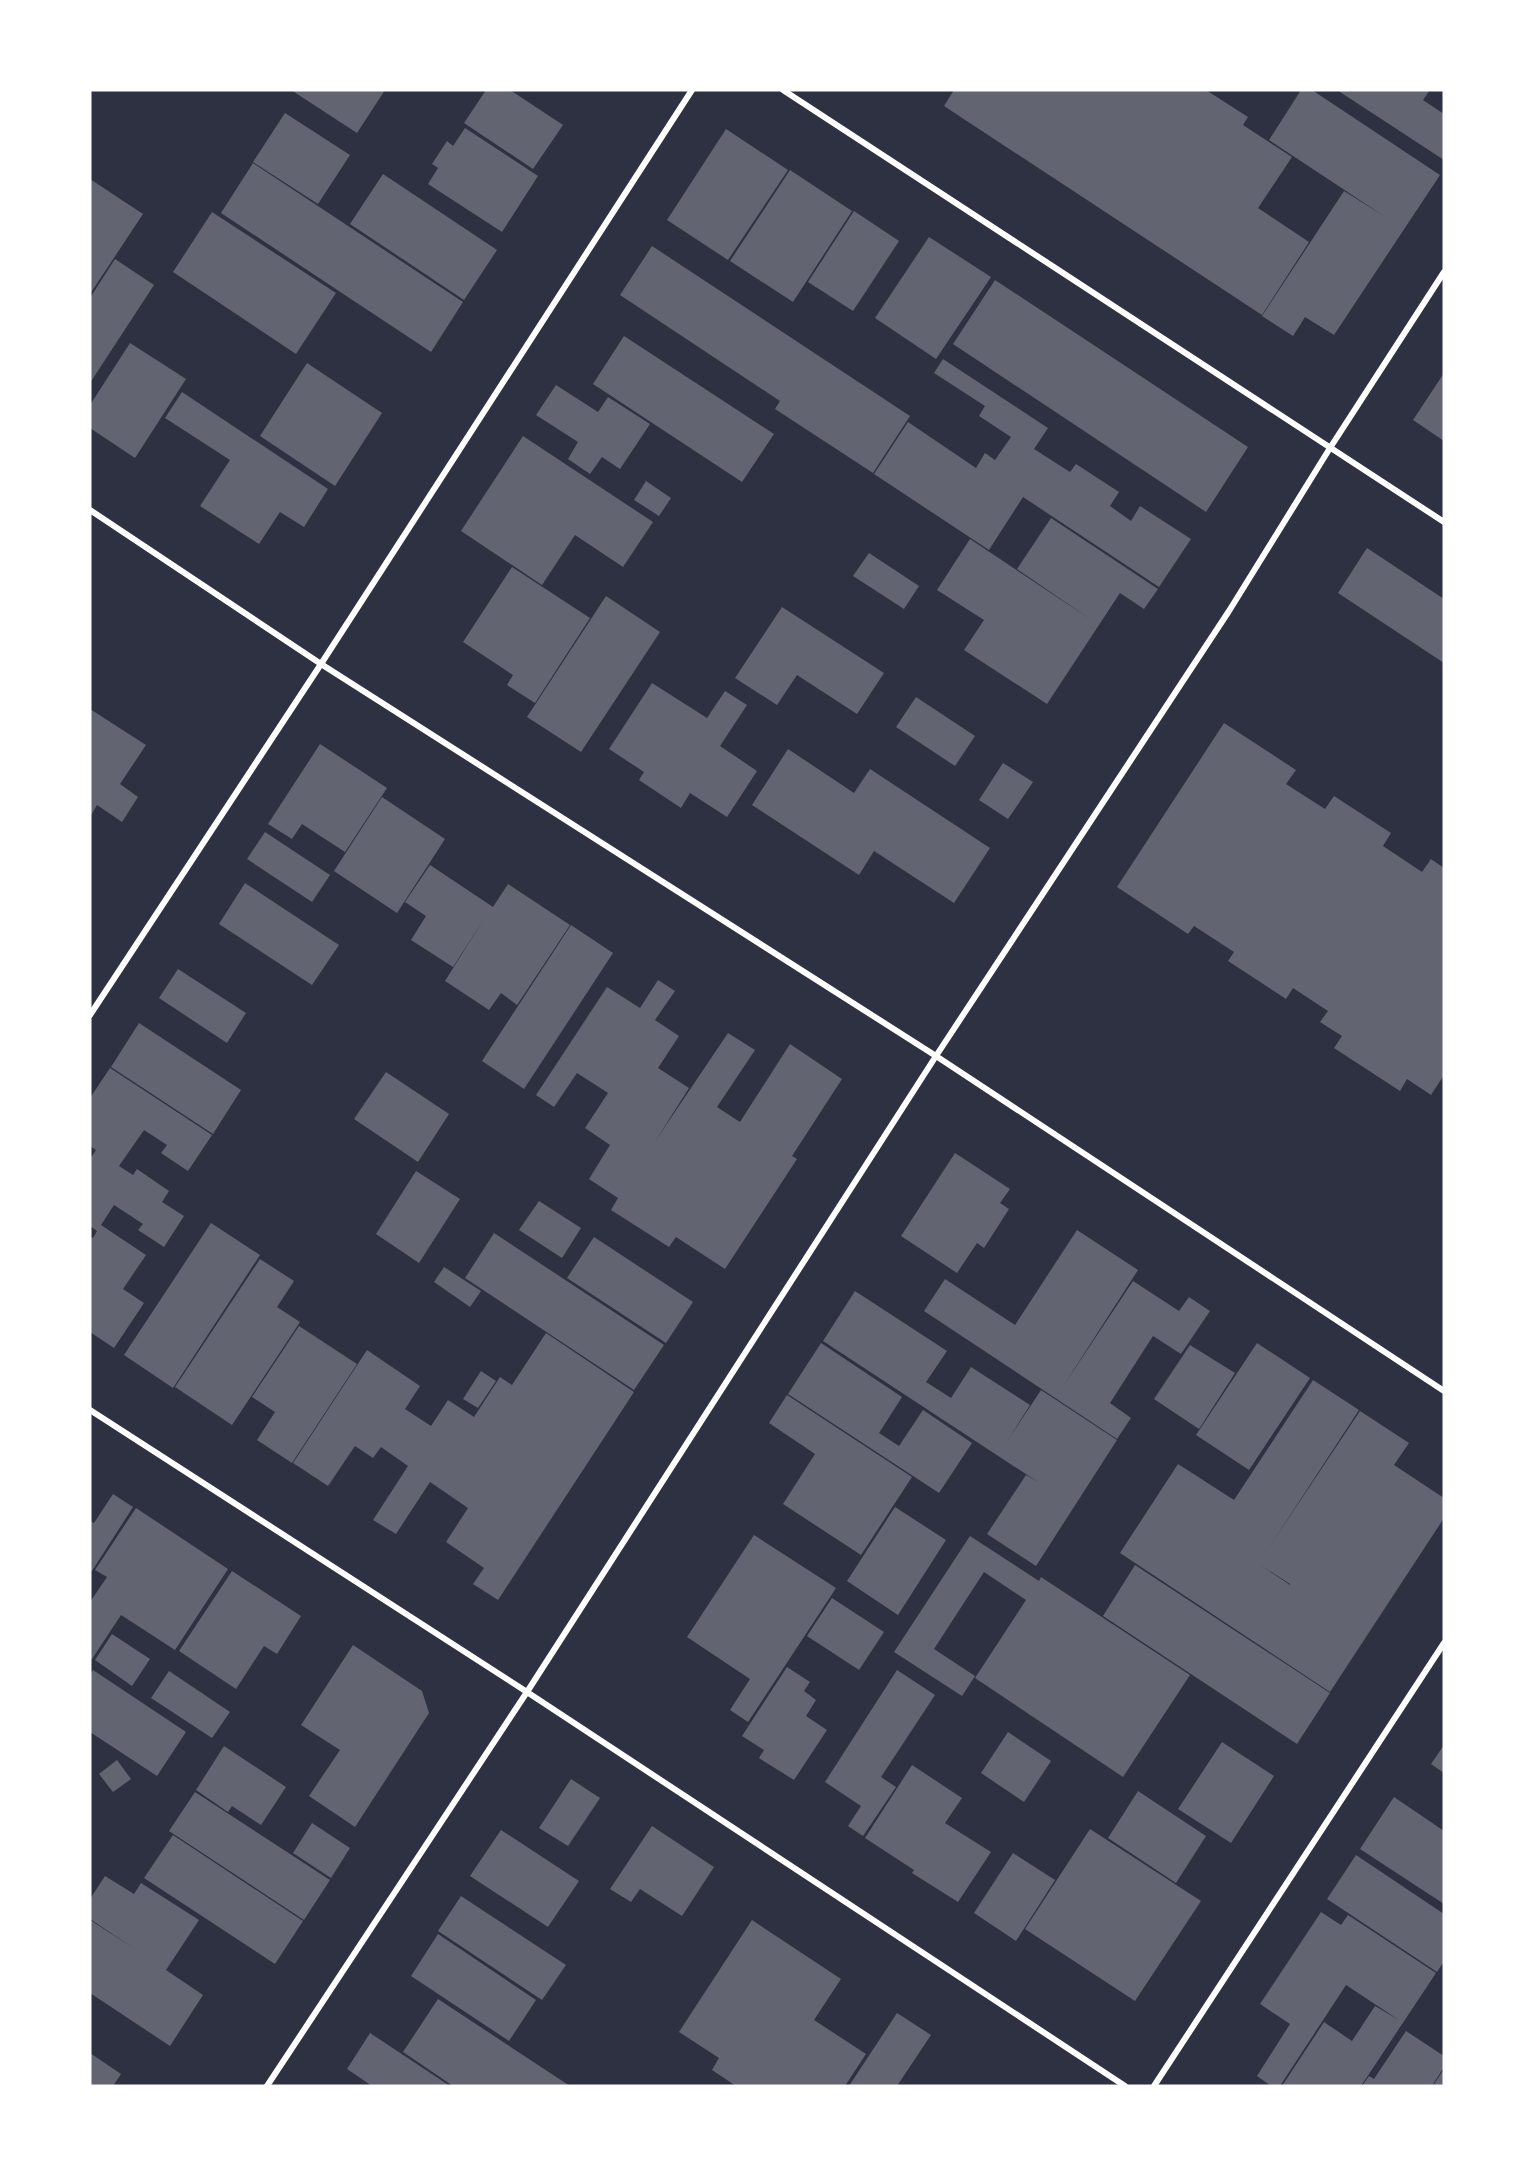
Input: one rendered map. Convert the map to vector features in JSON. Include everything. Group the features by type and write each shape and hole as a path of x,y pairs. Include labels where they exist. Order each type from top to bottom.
{"street":[{"path":"90,1015 321,664 692,90"},
{"path":"783,90 1444,522"},
{"path":"267,2086 527,1692 936,1056 1229,611 1330,448 1444,272"},
{"path":"90,510 321,664 936,1056 1444,1391"},
{"path":"90,1410 527,1692 1125,2086"},
{"path":"1154,2086 1444,1643"}],"building":[{"path":"291,90 385,90 357,133"},
{"path":"486,90 510,90 563,125 533,169 464,123"},
{"path":"954,90 1206,90 1248,117 1243,125 1292,157 1258,208 1309,242 1262,315 944,106"},
{"path":"1301,90 1312,90 1440,175 1334,335 1305,317 1293,336 1262,316 1344,191 1384,216 1269,140"},
{"path":"1337,90 1430,90 1423,100 1444,114 1444,160"},
{"path":"285,113 350,155 318,204 253,162"},
{"path":"465,128 538,176 502,232 428,184 438,168 432,164 447,141 453,146"},
{"path":"726,129 788,170 728,260 667,220"},
{"path":"253,163 463,302 431,352 221,213"},
{"path":"790,170 852,211 793,302 730,261"},
{"path":"383,174 497,250 464,300 350,224"},
{"path":"90,179 143,214 90,294"},
{"path":"854,211 899,241 853,311 808,282"},
{"path":"212,212 336,293 296,354 173,272"},
{"path":"929,237 991,277 936,359 875,318"},
{"path":"652,246 910,416 873,473 775,409 780,401 620,295"},
{"path":"115,259 154,285 90,383 90,298"},
{"path":"995,280 1248,447 1206,512 953,344"},
{"path":"624,336 774,434 742,482 593,384"},
{"path":"130,343 186,379 135,458 90,428 90,405"},
{"path":"943,359 1048,428 1034,449 1070,472 1076,464 1119,492 1110,506 1131,521 1140,506 1191,539 1159,587 1023,497 989,550 874,474 908,422 976,468 985,453 995,460 1011,437 979,416 985,406 934,373"},
{"path":"307,363 382,413 335,486 260,436"},
{"path":"1444,373 1444,441 1413,420"},
{"path":"556,385 598,412 608,397 650,424 620,469 602,457 590,474 568,459 578,442 536,415"},
{"path":"182,392 328,489 304,527 280,512 259,544 200,506 230,460 165,418"},
{"path":"523,436 653,522 623,567 575,535 542,585 461,531"},
{"path":"646,481 671,498 659,516 634,500"},
{"path":"1051,518 1158,589 1144,609 1120,593 1047,704 964,650 984,620 937,590 970,539 1090,619 1017,569"},
{"path":"1367,548 1444,599 1444,663 1338,593"},
{"path":"869,553 919,586 904,609 853,576"},
{"path":"512,567 590,618 535,703 507,685 513,675 463,642"},
{"path":"606,596 660,632 581,752 527,717"},
{"path":"782,607 884,673 857,714 797,675 777,705 735,678"},
{"path":"652,683 707,718 725,691 747,705 720,746 757,771 727,817 690,793 681,808 639,780 644,772 609,749"},
{"path":"916,697 975,736 955,766 896,727"},
{"path":"90,709 146,745 120,784 138,797 122,822 97,805 90,817"},
{"path":"1224,723 1296,770 1286,784 1325,809 1334,796 1391,833 1383,846 1422,872 1431,859 1444,868 1444,1075 1431,1095 1407,1079 1400,1091 1334,1048 1342,1036 1320,1022 1328,1011 1293,988 1286,999 1228,961 1234,952 1194,926 1188,934 1117,887"},
{"path":"320,744 387,788 345,852 302,824 292,839 268,824"},
{"path":"788,749 854,793 870,769 990,848 954,903 874,851 859,875 752,805"},
{"path":"1003,763 1033,782 1008,819 979,800"},
{"path":"382,797 445,839 397,913 334,871"},
{"path":"265,832 330,875 312,902 247,859"},
{"path":"430,865 493,907 508,884 570,925 517,1005 501,993 489,1010 445,981 484,919 453,967 411,940 426,916 405,902"},
{"path":"245,883 339,945 312,985 219,924"},
{"path":"571,925 613,953 524,1089 482,1061"},
{"path":"178,969 246,1013 227,1043 159,998"},
{"path":"658,980 675,991 655,1020 679,1036 658,1068 689,1088 656,1140 728,1033 755,1050 717,1107 740,1122 790,1044 842,1079 792,1156 797,1159 725,1269 676,1237 669,1247 611,1210 618,1198 589,1179 610,1145 585,1128 608,1093 577,1073 554,1107 536,1095 607,987 640,1008"},
{"path":"139,1023 241,1090 213,1134 111,1067"},
{"path":"110,1068 212,1135 188,1171 161,1153 167,1145 144,1130 119,1166 133,1175 137,1169 169,1191 162,1202 184,1216 164,1247 138,1230 143,1224 114,1205 101,1225 146,1255 123,1289 144,1303 114,1348 90,1332 90,1236 93,1238 97,1231 90,1226 90,1159 96,1150 90,1146 90,1098"},
{"path":"386,1072 449,1114 418,1162 354,1119"},
{"path":"955,1153 1010,1189 1000,1203 1009,1209 984,1248 977,1243 957,1273 901,1236"},
{"path":"416,1171 460,1199 419,1263 376,1234"},
{"path":"539,1201 581,1228 562,1258 519,1230"},
{"path":"211,1223 260,1255 173,1388 124,1355"},
{"path":"1077,1230 1138,1270 1062,1388 1133,1281 1179,1311 1189,1297 1210,1311 1181,1354 1153,1336 1110,1403 1131,1418 1117,1439 924,1311 945,1279 1015,1325"},
{"path":"494,1233 664,1345 634,1390 465,1278"},
{"path":"594,1237 693,1302 666,1343 567,1278"},
{"path":"260,1259 294,1281 277,1307 300,1322 232,1425 175,1387"},
{"path":"444,1267 481,1291 470,1307 434,1282"},
{"path":"855,1291 947,1351 926,1382 951,1398 971,1367 1030,1405 1008,1440 1041,1390 1117,1440 1036,1566 987,1534 1026,1475 1038,1482 823,1341"},
{"path":"299,1326 357,1364 292,1463 257,1440 275,1412 252,1397"},
{"path":"546,1333 634,1392 498,1600 473,1584 484,1568 446,1542 468,1508 430,1482 396,1534 373,1520 408,1466 381,1447 373,1458 355,1446 328,1486 293,1463 367,1350 420,1386 405,1409 431,1426 448,1400 474,1417 500,1377 512,1385"},
{"path":"821,1343 902,1397 879,1433 899,1446 923,1410 972,1443 939,1493 788,1394"},
{"path":"1257,1343 1310,1378 1249,1470 1196,1435"},
{"path":"1190,1345 1235,1373 1199,1429 1154,1399"},
{"path":"481,1371 496,1381 478,1408 463,1399"},
{"path":"1313,1380 1359,1410 1270,1546 1360,1411 1409,1443 1394,1465 1444,1498 1444,1518 1330,1692 1120,1553 1178,1464 1234,1500"},
{"path":"787,1395 912,1477 861,1555 783,1504 815,1454 769,1423"},
{"path":"113,1494 133,1507 90,1574 90,1521 94,1523"},
{"path":"895,1507 946,1540 898,1615 847,1581"},
{"path":"136,1508 228,1569 175,1650 121,1615 90,1662 90,1602 107,1577 95,1570"},
{"path":"754,1535 836,1588 748,1722 730,1710 750,1679 687,1637"},
{"path":"970,1536 1039,1581 1041,1577 1190,1675 1123,1777 975,1678 1026,1600 984,1572 934,1649 975,1676 962,1696 894,1652"},
{"path":"1135,1565 1330,1693 1297,1744 1103,1616"},
{"path":"232,1571 301,1616 277,1654 264,1646 236,1689 179,1651"},
{"path":"832,1598 884,1632 859,1670 807,1636"},
{"path":"112,1634 150,1659 132,1686 95,1660"},
{"path":"353,1645 422,1691 429,1713 355,1827 309,1796 340,1750 301,1725"},
{"path":"787,1667 810,1682 804,1691 816,1700 806,1716 827,1730 794,1780 759,1758 764,1750 742,1736"},
{"path":"93,1670 186,1732 157,1776 90,1732 90,1675"},
{"path":"897,1670 935,1695 881,1777 896,1787 863,1836 848,1826 861,1806 825,1782"},
{"path":"169,1671 230,1712 212,1738 151,1698"},
{"path":"1008,1732 1051,1761 1024,1802 981,1773"},
{"path":"1222,1742 1274,1776 1231,1843 1178,1809"},
{"path":"1444,1745 1444,1773 1431,1764"},
{"path":"224,1746 286,1787 261,1825 232,1806 228,1812 196,1790"},
{"path":"117,1760 131,1779 113,1792 99,1774"},
{"path":"912,1765 962,1798 945,1823 991,1852 958,1902 912,1873 914,1870 865,1838"},
{"path":"571,1779 600,1798 568,1846 539,1828"},
{"path":"1138,1791 1206,1836 1176,1883 1108,1838"},
{"path":"195,1792 330,1880 304,1920 169,1831"},
{"path":"1394,1797 1444,1831 1444,1904 1360,1849"},
{"path":"312,1823 350,1848 331,1878 293,1853"},
{"path":"652,1826 714,1867 682,1916 640,1889 631,1902 610,1889"},
{"path":"1090,1829 1201,1901 1135,2001 1025,1929"},
{"path":"501,1830 579,1881 548,1927 470,1876"},
{"path":"173,1835 303,1921 275,1964 144,1878"},
{"path":"1013,1853 1055,1880 1016,1941 974,1913"},
{"path":"1356,1855 1444,1914 1444,1961 1437,1972 1327,1899"},
{"path":"105,1876 134,1894 141,1883 199,1920 166,1970 203,1995 170,2046 90,1993 90,1920 135,1949 90,1919 90,1899"},
{"path":"461,1896 566,1965 542,2000 438,1931"},
{"path":"1321,1912 1341,1925 1348,1915 1436,1973 1361,2086 1282,2086 1324,2022 1352,2041 1375,2006 1399,2020 1346,1985 1280,2086 1271,2086 1257,2076 1290,2024 1260,2004"},
{"path":"752,1920 841,1979 814,2020 866,2054 845,2086 736,2086 712,2070 719,2058 679,2032"},
{"path":"438,1934 536,2000 509,2041 411,1976"},
{"path":"438,1999 570,2086 453,2086 403,2052"},
{"path":"897,2013 931,2035 897,2086 849,2086"},
{"path":"1406,2031 1444,2056 1444,2067 1432,2086 1362,2086 1369,2076 1374,2079"},
{"path":"370,2033 450,2086 372,2086 347,2069"},
{"path":"90,2053 121,2074 113,2086 90,2086"},
{"path":"1444,2069 1444,2086 1433,2086"}]}
